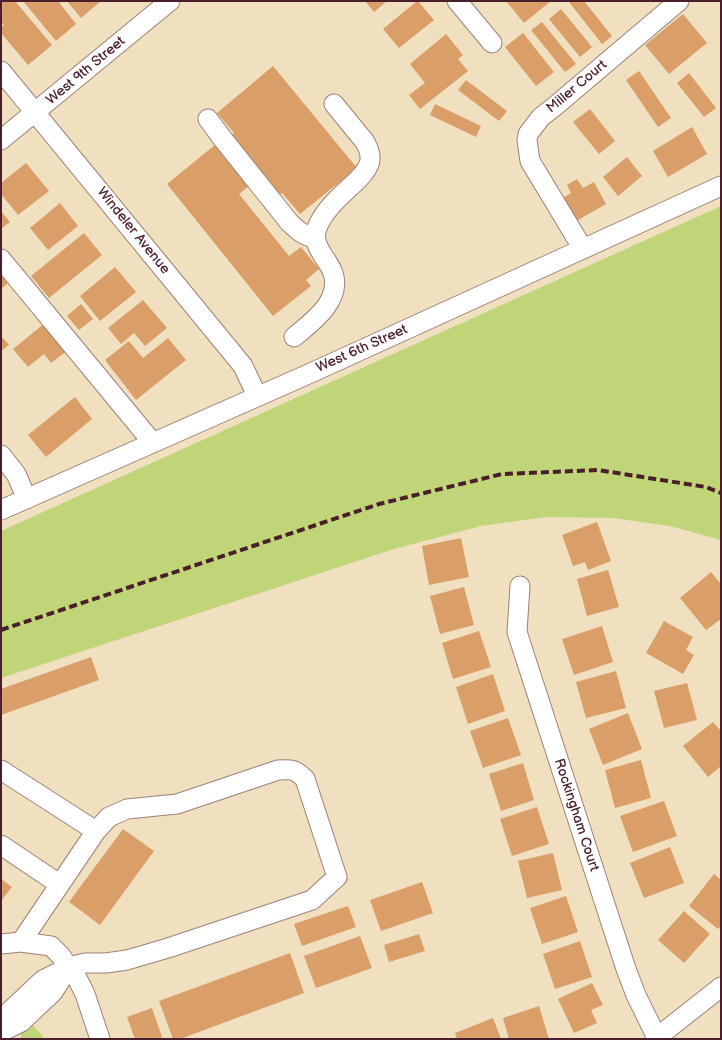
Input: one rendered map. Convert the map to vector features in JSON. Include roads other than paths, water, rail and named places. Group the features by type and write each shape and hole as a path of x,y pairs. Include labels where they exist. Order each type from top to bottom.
{"street":[{"name":"West 9th Street","path":"1,140 170,1"},
{"path":"457,1 492,43"},
{"name":"Miller Court","path":"583,249 530,161 528,134 541,117 679,1"},
{"name":"Windeler Avenue","path":"1,72 243,366 257,396"},
{"path":"294,337 317,318 327,306 333,294 333,273 317,246 315,238 317,229 328,210 360,178 369,164 370,156 365,142 334,104"},
{"path":"208,119 289,222 298,231 308,237 315,238"},
{"name":"West 6th Street","path":"1,510 721,186"},
{"path":"1,259 153,443"},
{"path":"1,455 16,474 27,499"},
{"name":"Rockingham Court","path":"520,586 517,632 626,969 636,996 656,1038"},
{"path":"1,1024 10,1011 43,980 69,968 85,963 127,960 312,900 337,877 305,779 299,772 291,769 278,770 178,804 127,809 109,817 96,831 20,942"},
{"path":"1,770 96,831"},
{"path":"1,845 59,884"},
{"path":"1,944 20,942 50,946 61,956 78,980 85,994 100,1039"},
{"path":"1,1032 21,1022 47,998 69,968"},
{"path":"656,1038 721,987"}],"railway":[{"path":"1,630 379,504 502,474 598,470 706,487 721,493"}]}
